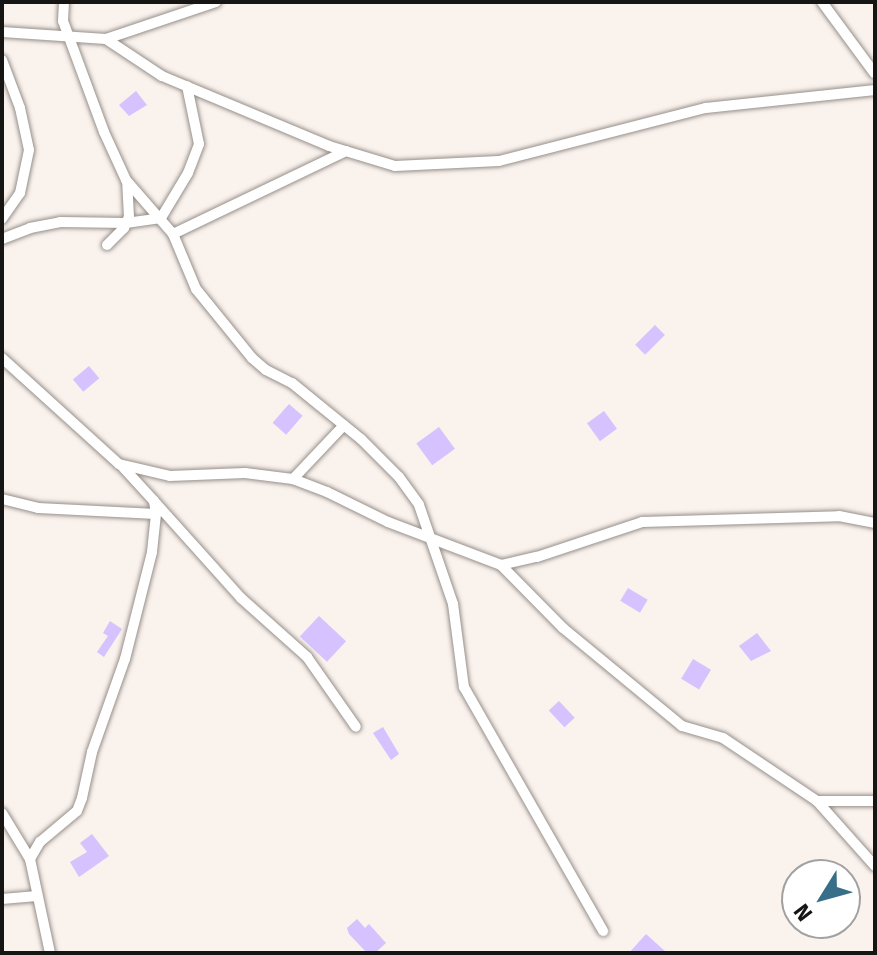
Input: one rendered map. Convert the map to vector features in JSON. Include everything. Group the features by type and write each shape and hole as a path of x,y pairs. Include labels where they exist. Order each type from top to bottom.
{"street":[{"path":"64,2 63,21 86,87 126,180 130,201 126,223 107,245"},
{"path":"2,32 106,39 216,2"},
{"path":"822,2 875,74"},
{"path":"106,39 146,67 187,86 346,151 395,166 499,161 706,108 875,90"},
{"path":"2,60 20,108 29,150 20,193 2,219"},
{"path":"161,218 188,173 199,144 187,86"},
{"path":"173,234 346,151"},
{"path":"126,180 173,234 186,271 228,333 266,370 292,383 344,425 399,477 419,505 453,604 464,687 603,931"},
{"path":"2,239 30,228 60,222 126,223 161,218"},
{"path":"2,358 119,464 251,608 307,657 356,727"},
{"path":"293,479 344,425"},
{"path":"119,464 170,476 245,473 293,479 501,565 563,628 682,726 723,738 756,764 817,801 875,866"},
{"path":"2,499 38,508 156,514"},
{"path":"30,859 40,842 77,811 82,798 92,752 125,659 152,552 156,514 154,501"},
{"path":"501,565 537,557 642,522 839,516 875,523"},
{"path":"817,801 875,801"},
{"path":"2,813 30,859 50,953"},
{"path":"2,899 37,896"}],"building":[{"path":"136,91 147,105 129,116 119,105"},
{"path":"655,325 665,335 645,355 635,345"},
{"path":"89,366 99,378 83,392 73,379"},
{"path":"289,404 303,416 286,435 273,423"},
{"path":"604,411 617,429 600,441 587,423"},
{"path":"439,427 455,449 432,465 416,443"},
{"path":"628,588 648,600 640,613 620,601"},
{"path":"319,616 346,641 327,662 300,636"},
{"path":"110,621 122,629 104,657 97,652 108,636 103,633"},
{"path":"757,633 771,651 751,661 739,646"},
{"path":"693,659 711,670 699,690 681,679"},
{"path":"559,701 575,718 564,727 549,711"},
{"path":"383,727 399,754 391,760 373,733"},
{"path":"92,834 109,856 79,877 70,862 87,852 80,843"},
{"path":"357,919 365,928 369,924 386,943 375,953 367,953 349,934 347,928"},
{"path":"646,934 667,953 629,953"}]}
